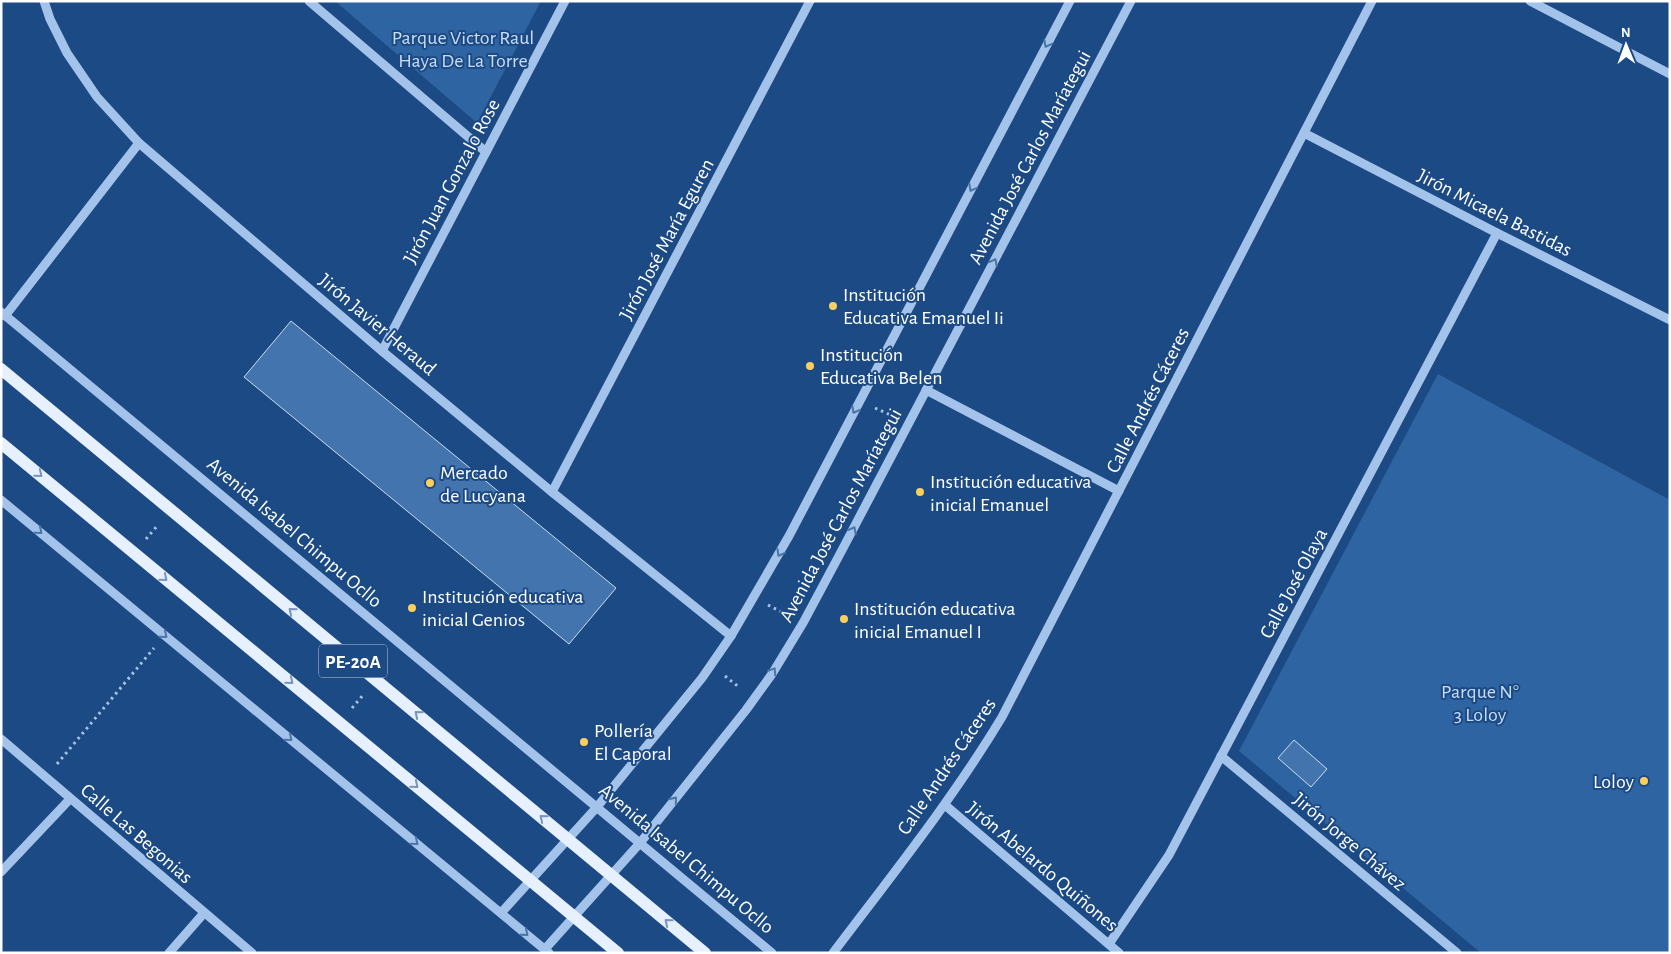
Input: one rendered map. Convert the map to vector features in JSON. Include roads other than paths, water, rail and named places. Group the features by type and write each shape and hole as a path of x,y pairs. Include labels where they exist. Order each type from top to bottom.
{"main road":[{"name":"PE-20A","path":"1,369 705,953"},
{"name":"PE-20A","path":"1,444 618,953"}],"street":[{"name":"Jirón Javier Heraud","path":"44,1 50,19 67,54 97,97 139,144 382,351 552,492 731,636"},
{"path":"309,1 486,152"},
{"name":"Jirón Juan Gonzalo Rose","path":"382,351 565,1"},
{"name":"Jirón José María Eguren","path":"552,492 810,1"},
{"name":"Avenida José Carlos Maríategui","path":"501,913 597,807 702,678 731,636 789,536 1070,1"},
{"name":"Avenida José Carlos Maríategui","path":"547,951 574,917 640,843 772,674 803,623 1131,1"},
{"name":"Calle Andrés Cáceres","path":"834,953 975,763 1002,717 1372,1"},
{"path":"1530,1 1670,74"},
{"name":"Jirón Micaela Bastidas","path":"1304,133 1670,320"},
{"path":"3,314 139,144"},
{"name":"Calle José Olaya","path":"1109,944 1169,855 1497,233"},
{"name":"Avenida Isabel Chimpu Ocllo","path":"3,314 772,953"},
{"path":"926,390 1119,491"},
{"path":"1,500 547,951"},
{"name":"Calle Las Begonias","path":"1,739 252,953"},
{"name":"Jirón Jorge Chávez","path":"1221,756 1457,953"},
{"path":"1,872 70,798"},
{"name":"Jirón Abelardo Quiñones","path":"944,805 1120,953"},
{"path":"168,953 204,914"}],"place":[{"name":"Institución Educativa Emanuel Ii","path":"833,306"},
{"name":"Institución Educativa Belen","path":"810,366"},
{"name":"Mercado de Lucyana","path":"430,483"},
{"name":"Institución educativa inicial Emanuel","path":"920,492"},
{"name":"Institución educativa inicial Genios","path":"412,608"},
{"name":"Institución educativa inicial Emanuel I","path":"844,619"},
{"name":"Pollería El Caporal","path":"584,742"},
{"name":"Loloy","path":"1644,781"}],"park label":[{"name":"Parque Victor Raul Haya De La Torre","path":"463,48"},
{"name":"Parque N° 3 Loloy","path":"1480,702"}]}
